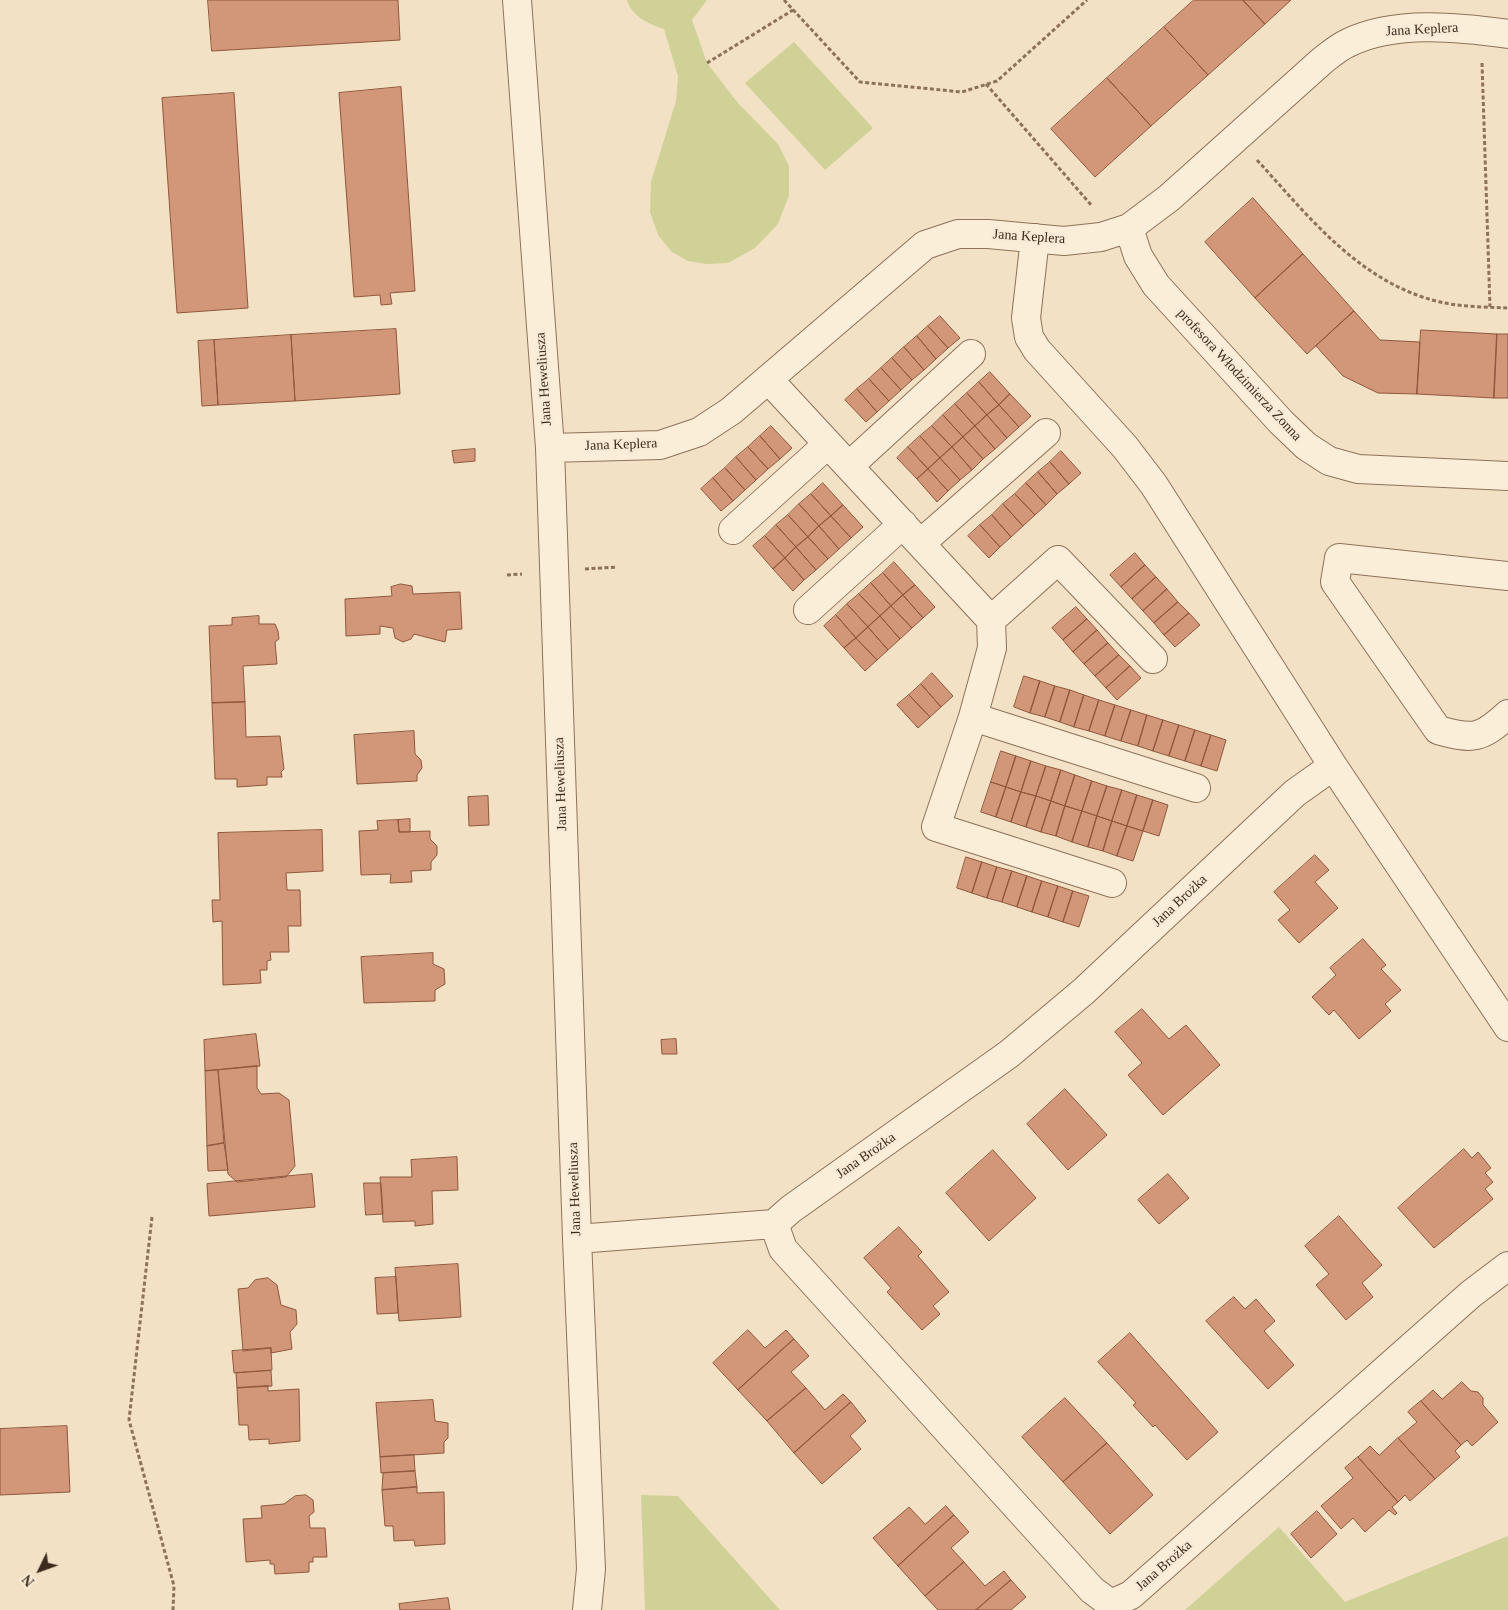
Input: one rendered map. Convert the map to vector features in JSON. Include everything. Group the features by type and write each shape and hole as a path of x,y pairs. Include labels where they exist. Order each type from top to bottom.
{"street":[{"name":"Jana Heweliusza","path":"517,0 550,448 577,1239 591,1568 587,1610"},
{"name":"Jana Keplera","path":"550,448 660,445 699,432 730,411 925,245 958,234 988,234 1064,241 1101,237 1129,228 1169,198 1323,60 1348,43 1375,32 1400,29 1466,28 1508,34"},
{"name":"profesora Włodzimierza Zonna","path":"1129,228 1138,256 1156,284 1281,422 1306,446 1329,461 1358,470 1508,476"},
{"path":"1035,238 1026,318 1029,338 1037,350 1125,447 1154,485 1333,766 1508,1027"},
{"path":"849,466 971,354"},
{"path":"768,379 992,620 992,648 973,717 936,827 1112,883"},
{"path":"808,610 1046,432"},
{"path":"733,530 828,444"},
{"path":"1508,576 1339,558 1335,582 1438,730 1461,737 1488,733 1508,714"},
{"path":"992,620 1058,560 1153,659"},
{"path":"973,717 1196,788"},
{"name":"Jana Brożka","path":"1333,766 1295,793 1084,991 1009,1054 791,1209 774,1224 783,1249 1092,1590 1111,1604 1131,1595 1471,1294 1508,1266"},
{"path":"577,1239 774,1224"},
{"name":"Jana Heweliusza","path":"591,1568 599,1610"}],"path":[{"path":"784,0 860,82 962,92 997,80 1087,0"},
{"path":"707,63 793,10"},
{"path":"1481,30 1490,307"},
{"path":"986,84 1094,208"},
{"path":"1236,138 1339,248 1365,269 1402,288 1440,302 1506,308 1508,304"},
{"path":"152,1217 129,1420 174,1586 173,1610"}],"green space":[{"path":"627,0 707,0 692,20 707,63 738,103 778,144 789,166 789,195 778,224 755,248 728,263 706,264 688,261 672,252 658,235 650,212 651,182 676,101 678,76 664,29 647,22 637,15 629,6"},
{"path":"794,42 873,128 825,170 745,83"},
{"path":"641,1495 678,1496 780,1610 645,1610"},
{"path":"1279,1527 1345,1602 1508,1536 1508,1610 1185,1610"}],"building":[{"path":"208,0 398,0 400,40 212,51"},
{"path":"1194,0 1243,0 1265,24 1208,75 1164,27"},
{"path":"1243,0 1291,0 1265,24"},
{"path":"1164,27 1208,75 1151,126 1107,78"},
{"path":"1107,78 1151,126 1095,177 1051,129"},
{"path":"401,87 415,291 390,293 392,304 381,305 380,295 354,297 339,93"},
{"path":"234,93 248,308 177,313 162,98"},
{"path":"1253,198 1303,254 1255,298 1205,242"},
{"path":"1303,254 1354,311 1307,354 1255,298"},
{"path":"1354,311 1380,340 1420,342 1417,394 1378,393 1343,376 1316,346"},
{"path":"940,316 960,338 948,348 928,326"},
{"path":"928,326 948,348 936,359 917,336"},
{"path":"396,329 400,394 295,401 291,335"},
{"path":"1421,330 1497,334 1494,398 1417,394"},
{"path":"1497,334 1508,334 1508,398 1494,398"},
{"path":"291,335 295,401 218,405 214,340"},
{"path":"917,336 936,359 924,370 904,347"},
{"path":"214,340 218,405 202,406 198,341"},
{"path":"904,347 924,370 912,380 892,358"},
{"path":"892,358 912,380 901,390 881,368"},
{"path":"881,368 901,390 889,401 869,379"},
{"path":"990,372 1010,394 999,405 979,382"},
{"path":"869,379 889,401 877,412 857,389"},
{"path":"979,382 999,405 987,415 967,393"},
{"path":"857,389 877,412 866,422 845,400"},
{"path":"967,393 987,415 975,426 955,404"},
{"path":"1010,394 1031,416 1019,427 999,405"},
{"path":"955,404 975,426 963,437 943,415"},
{"path":"999,405 1019,427 1007,438 987,415"},
{"path":"943,415 963,437 952,447 932,426"},
{"path":"987,415 1007,438 995,449 975,426"},
{"path":"771,426 792,448 780,459 760,436"},
{"path":"932,426 952,447 940,458 920,436"},
{"path":"975,426 995,449 983,459 963,437"},
{"path":"760,436 780,459 768,469 748,447"},
{"path":"920,436 940,458 928,469 908,447"},
{"path":"963,437 983,459 972,470 952,447"},
{"path":"748,447 768,469 756,480 736,457"},
{"path":"908,447 928,469 917,479 897,458"},
{"path":"952,447 972,470 960,480 940,458"},
{"path":"475,449 475,461 454,463 452,451"},
{"path":"1061,451 1081,473 1069,484 1050,462"},
{"path":"736,457 756,480 745,490 725,468"},
{"path":"940,458 960,480 948,491 928,469"},
{"path":"1050,462 1069,484 1057,494 1038,472"},
{"path":"725,468 745,490 733,501 713,478"},
{"path":"928,469 948,491 937,502 917,479"},
{"path":"1038,472 1057,494 1046,505 1026,483"},
{"path":"713,478 733,501 721,511 701,489"},
{"path":"823,483 843,505 831,516 811,494"},
{"path":"1026,483 1046,505 1035,515 1015,494"},
{"path":"811,494 831,516 819,526 799,504"},
{"path":"1015,494 1035,515 1023,526 1003,504"},
{"path":"799,504 819,526 808,537 788,515"},
{"path":"1003,504 1023,526 1011,537 992,515"},
{"path":"843,505 863,527 851,538 831,516"},
{"path":"788,515 808,537 796,547 776,525"},
{"path":"992,515 1011,537 1000,547 980,525"},
{"path":"831,516 851,538 839,549 819,526"},
{"path":"776,525 796,547 785,558 765,536"},
{"path":"980,525 1000,547 989,558 968,536"},
{"path":"819,526 839,549 828,559 808,537"},
{"path":"765,536 785,558 773,569 753,546"},
{"path":"808,537 828,559 816,570 796,547"},
{"path":"796,547 816,570 804,580 785,558"},
{"path":"1135,553 1145,565 1121,587 1110,575"},
{"path":"785,558 804,580 793,591 773,569"},
{"path":"894,562 915,585 903,595 883,573"},
{"path":"1145,565 1156,577 1132,599 1121,587"},
{"path":"883,573 903,595 891,606 871,583"},
{"path":"1156,577 1167,589 1143,611 1132,599"},
{"path":"871,583 891,606 880,616 859,594"},
{"path":"401,584 412,586 413,594 460,592 462,629 447,630 445,642 414,634 411,639 403,642 395,638 393,628 380,626 380,634 346,636 345,599 392,596 391,587"},
{"path":"915,585 935,607 923,618 903,595"},
{"path":"1167,589 1178,602 1154,623 1143,611"},
{"path":"859,594 880,616 868,627 847,604"},
{"path":"903,595 923,618 912,628 891,606"},
{"path":"1178,602 1189,613 1164,635 1154,623"},
{"path":"847,604 868,627 856,638 836,615"},
{"path":"891,606 912,628 900,639 880,616"},
{"path":"1076,607 1087,619 1063,640 1052,628"},
{"path":"1189,613 1200,625 1175,647 1164,635"},
{"path":"836,615 856,638 844,648 824,626"},
{"path":"259,616 259,624 275,624 278,631 279,639 275,642 277,664 243,666 245,702 212,703 209,626 232,625 232,618"},
{"path":"880,616 900,639 888,650 868,627"},
{"path":"1087,619 1097,630 1073,652 1063,640"},
{"path":"868,627 888,650 877,660 856,638"},
{"path":"1097,630 1108,643 1084,664 1073,652"},
{"path":"856,638 877,660 865,671 844,648"},
{"path":"1108,643 1119,655 1095,676 1084,664"},
{"path":"1119,655 1130,666 1106,688 1095,676"},
{"path":"1130,666 1141,678 1117,700 1106,688"},
{"path":"932,673 953,696 941,707 921,684"},
{"path":"1024,676 1040,681 1030,713 1014,707"},
{"path":"1040,681 1055,686 1045,717 1030,713"},
{"path":"921,684 941,707 930,717 909,695"},
{"path":"1055,686 1070,690 1060,722 1045,717"},
{"path":"1070,690 1084,695 1074,727 1060,722"},
{"path":"909,695 930,717 918,728 897,705"},
{"path":"1084,695 1099,700 1089,731 1074,727"},
{"path":"1099,700 1115,705 1105,736 1089,731"},
{"path":"245,702 246,737 280,736 284,769 281,772 282,777 267,777 267,785 237,787 237,779 215,779 212,703"},
{"path":"1115,705 1131,710 1121,741 1105,736"},
{"path":"1131,710 1147,715 1138,746 1121,741"},
{"path":"1147,715 1163,720 1153,751 1138,746"},
{"path":"1163,720 1179,725 1169,756 1153,751"},
{"path":"1179,725 1195,730 1185,761 1169,756"},
{"path":"1195,730 1211,735 1201,766 1185,761"},
{"path":"414,731 415,754 421,760 422,768 417,775 417,781 357,784 354,735"},
{"path":"1211,735 1226,740 1217,771 1201,766"},
{"path":"1001,751 1016,756 1006,787 991,782"},
{"path":"1016,756 1031,761 1021,792 1006,787"},
{"path":"1031,761 1046,766 1036,796 1021,792"},
{"path":"1046,766 1061,770 1051,801 1036,796"},
{"path":"1061,770 1075,775 1065,806 1051,801"},
{"path":"1075,775 1092,781 1082,811 1065,806"},
{"path":"1092,781 1107,786 1097,816 1082,811"},
{"path":"991,782 1006,787 996,817 981,812"},
{"path":"1107,786 1122,790 1112,821 1097,816"},
{"path":"1006,787 1021,792 1011,822 996,817"},
{"path":"1122,790 1137,795 1127,826 1112,821"},
{"path":"1021,792 1036,796 1026,827 1011,822"},
{"path":"1137,795 1153,800 1143,831 1127,826"},
{"path":"488,796 489,825 469,826 468,797"},
{"path":"1036,796 1051,801 1041,832 1026,827"},
{"path":"1153,800 1168,805 1159,836 1143,831"},
{"path":"1051,801 1065,806 1056,836 1041,832"},
{"path":"1065,806 1082,811 1072,842 1056,836"},
{"path":"1082,811 1097,816 1088,847 1072,842"},
{"path":"1097,816 1112,821 1103,851 1088,847"},
{"path":"410,819 410,832 399,832 398,820"},
{"path":"398,820 399,832 430,831 430,839 437,846 437,855 431,862 431,870 411,871 412,882 390,883 391,874 361,875 359,831 378,830 377,821"},
{"path":"1112,821 1127,826 1117,856 1103,851"},
{"path":"1127,826 1143,831 1133,861 1117,856"},
{"path":"322,830 323,871 286,873 287,890 300,890 301,926 288,926 289,952 270,952 271,960 267,961 267,970 260,970 261,983 223,985 222,921 213,922 212,900 220,900 218,833"},
{"path":"1315,855 1329,870 1315,882 1338,908 1299,943 1278,920 1290,910 1274,892"},
{"path":"966,857 982,862 972,893 957,888"},
{"path":"982,862 997,867 987,898 972,893"},
{"path":"997,867 1012,871 1002,902 987,898"},
{"path":"1012,871 1027,876 1017,907 1002,902"},
{"path":"1027,876 1042,881 1032,912 1017,907"},
{"path":"1042,881 1058,886 1048,917 1032,912"},
{"path":"1058,886 1073,891 1063,922 1048,917"},
{"path":"1073,891 1089,896 1079,927 1063,922"},
{"path":"1363,939 1386,965 1381,969 1401,990 1385,1004 1391,1011 1359,1039 1334,1010 1329,1015 1312,997 1336,975 1330,968"},
{"path":"433,953 433,964 444,969 445,984 435,990 435,1001 364,1003 361,957"},
{"path":"1142,1009 1169,1039 1186,1025 1220,1065 1163,1115 1128,1075 1142,1063 1115,1032"},
{"path":"256,1034 260,1066 205,1071 204,1040"},
{"path":"676,1039 677,1054 662,1054 661,1040"},
{"path":"257,1066 257,1088 261,1094 279,1093 289,1100 295,1166 286,1177 237,1182 228,1174 218,1070"},
{"path":"218,1070 224,1143 207,1146 205,1071"},
{"path":"1065,1089 1107,1135 1068,1170 1027,1124"},
{"path":"224,1143 228,1170 208,1171 207,1146"},
{"path":"1464,1149 1472,1158 1478,1152 1491,1168 1485,1173 1493,1182 1485,1189 1493,1199 1434,1248 1398,1208"},
{"path":"993,1150 1036,1198 989,1241 946,1193"},
{"path":"457,1157 458,1190 432,1191 433,1224 415,1226 415,1221 383,1222 380,1177 412,1177 411,1160"},
{"path":"312,1174 315,1207 209,1216 207,1184"},
{"path":"1168,1174 1189,1198 1159,1224 1138,1200"},
{"path":"364,1183 381,1183 383,1214 366,1215"},
{"path":"1339,1216 1382,1265 1362,1283 1373,1297 1346,1320 1316,1285 1329,1274 1305,1246"},
{"path":"899,1227 922,1252 918,1256 949,1292 933,1306 940,1314 922,1330 887,1292 891,1288 864,1258"},
{"path":"458,1264 461,1317 399,1321 395,1268"},
{"path":"396,1277 398,1313 377,1314 375,1278"},
{"path":"268,1278 277,1285 281,1305 296,1310 297,1324 290,1332 292,1349 271,1353 271,1348 243,1351 238,1289 248,1288 255,1280"},
{"path":"1234,1297 1245,1309 1256,1299 1275,1321 1264,1331 1294,1365 1268,1389 1206,1321"},
{"path":"748,1330 765,1348 786,1330 794,1339 738,1390 713,1363"},
{"path":"1130,1333 1218,1432 1187,1460 1155,1425 1153,1427 1133,1405 1136,1403 1098,1362"},
{"path":"794,1339 809,1356 791,1372 806,1388 767,1421 738,1390"},
{"path":"271,1348 272,1370 234,1373 232,1351"},
{"path":"271,1371 272,1386 237,1388 236,1373"},
{"path":"1462,1382 1471,1391 1478,1392 1483,1398 1483,1405 1498,1422 1472,1446 1467,1440 1461,1445 1421,1401 1433,1390 1442,1399"},
{"path":"268,1386 268,1391 299,1389 300,1441 269,1444 269,1439 249,1440 248,1425 239,1425 237,1388"},
{"path":"806,1388 825,1410 843,1394 851,1402 794,1453 767,1421"},
{"path":"1065,1398 1107,1443 1063,1482 1022,1437"},
{"path":"433,1400 435,1421 448,1423 448,1438 444,1442 444,1453 380,1457 376,1403"},
{"path":"1421,1401 1461,1445 1455,1451 1460,1457 1435,1479 1398,1438 1417,1422 1408,1412"},
{"path":"851,1402 866,1421 850,1436 861,1449 822,1484 794,1453"},
{"path":"67,1426 70,1492 0,1495 0,1429"},
{"path":"1398,1438 1435,1479 1410,1501 1405,1495 1398,1502 1358,1457 1370,1446 1379,1455"},
{"path":"1107,1443 1153,1495 1110,1534 1063,1482"},
{"path":"414,1455 415,1471 381,1473 380,1457"},
{"path":"1358,1457 1398,1502 1392,1507 1397,1513 1395,1515 1389,1510 1365,1532 1353,1518 1341,1529 1321,1506 1353,1478 1345,1468"},
{"path":"415,1471 417,1487 382,1490 383,1473"},
{"path":"417,1487 417,1493 444,1492 445,1544 415,1546 414,1540 394,1541 393,1526 385,1526 382,1490"},
{"path":"306,1495 313,1500 314,1512 309,1516 310,1528 325,1528 327,1557 313,1557 313,1562 309,1562 309,1572 275,1574 274,1564 270,1564 270,1560 246,1562 243,1519 262,1518 261,1506 284,1504 295,1496"},
{"path":"946,1506 954,1515 898,1566 873,1538 909,1507 925,1524"},
{"path":"1317,1511 1337,1534 1311,1558 1291,1534"},
{"path":"954,1515 969,1532 951,1548 964,1562 925,1596 898,1566"},
{"path":"964,1562 985,1586 1004,1571 1011,1580 976,1610 938,1610 925,1596"},
{"path":"1011,1580 1026,1597 1011,1610 976,1610"},
{"path":"448,1598 450,1610 400,1610 399,1604"}]}
